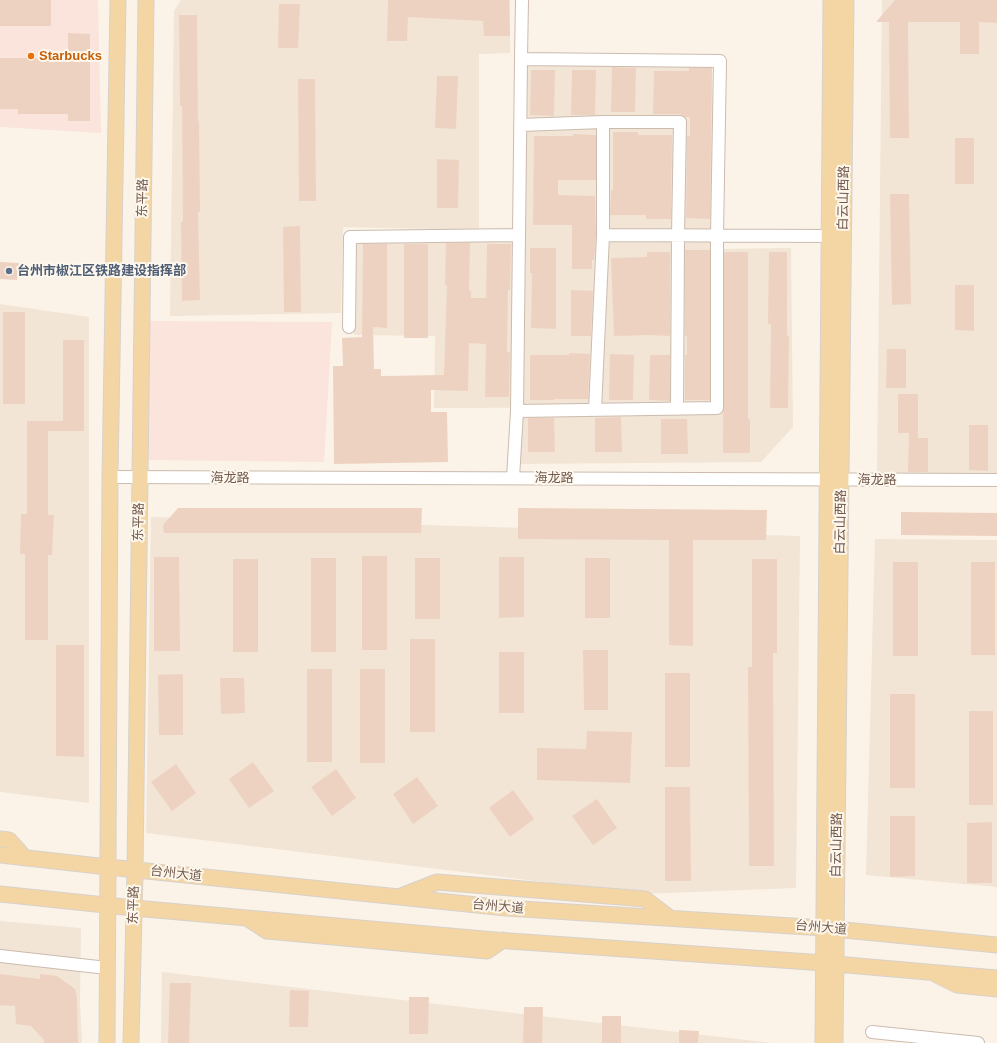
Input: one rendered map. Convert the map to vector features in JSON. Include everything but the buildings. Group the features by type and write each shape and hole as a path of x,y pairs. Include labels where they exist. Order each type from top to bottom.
{"main road":[{"name":"东平路","path":"107,1043 110,477 118,0"},
{"name":"东平路","path":"131,1043 135,870 146,0"},
{"name":"白云山西路","path":"830,0 829,236 834,479"},
{"name":"白云山西路","path":"823,1043 830,929 834,479 846,0"},
{"path":"0,839 9,840 25,858"},
{"name":"台州大道","path":"0,855 506,908 830,929 997,945"},
{"path":"399,897 437,882 452,883 645,899 670,918"},
{"path":"0,894 107,906 503,940 829,963 997,978"},
{"name":"白云山西路","path":"829,963 835,1043"},
{"path":"930,972 957,985 997,989"}],"street":[{"path":"513,478 517,411 522,0"},
{"path":"517,411 717,408 717,235 720,61 521,59"},
{"path":"520,125 603,122 680,122 677,409"},
{"path":"595,410 603,235 603,122"},
{"path":"349,327 350,237 519,235"},
{"path":"603,235 829,236"},
{"name":"海龙路","path":"110,477 997,480"},
{"path":"0,956 107,968"},
{"path":"872,1032 978,1043"}],"shaded area":[{"path":"0,0 98,0 101,133 0,127"},
{"path":"181,0 510,0 510,53 479,54 479,230 343,227 341,313 170,316 174,11"},
{"path":"882,0 997,0 997,476 877,477"},
{"path":"712,62 712,407 434,408 435,336 354,335 354,241 525,239 527,65"},
{"path":"791,248 793,427 761,462 516,464 516,413 721,410 719,249"},
{"path":"0,304 89,317 89,803 0,792"},
{"path":"149,321 332,322 324,462 147,460"},
{"path":"151,517 800,536 796,888 641,894 146,833"},
{"path":"875,539 997,540 997,887 866,875"},
{"path":"0,921 81,928 80,1001 82,1043 0,1043"},
{"path":"162,972 772,1043 161,1043"}],"place":[{"name":"Starbucks","path":"31,56"},
{"name":"台州市椒江区铁路建设指挥部","path":"9,271"}]}
